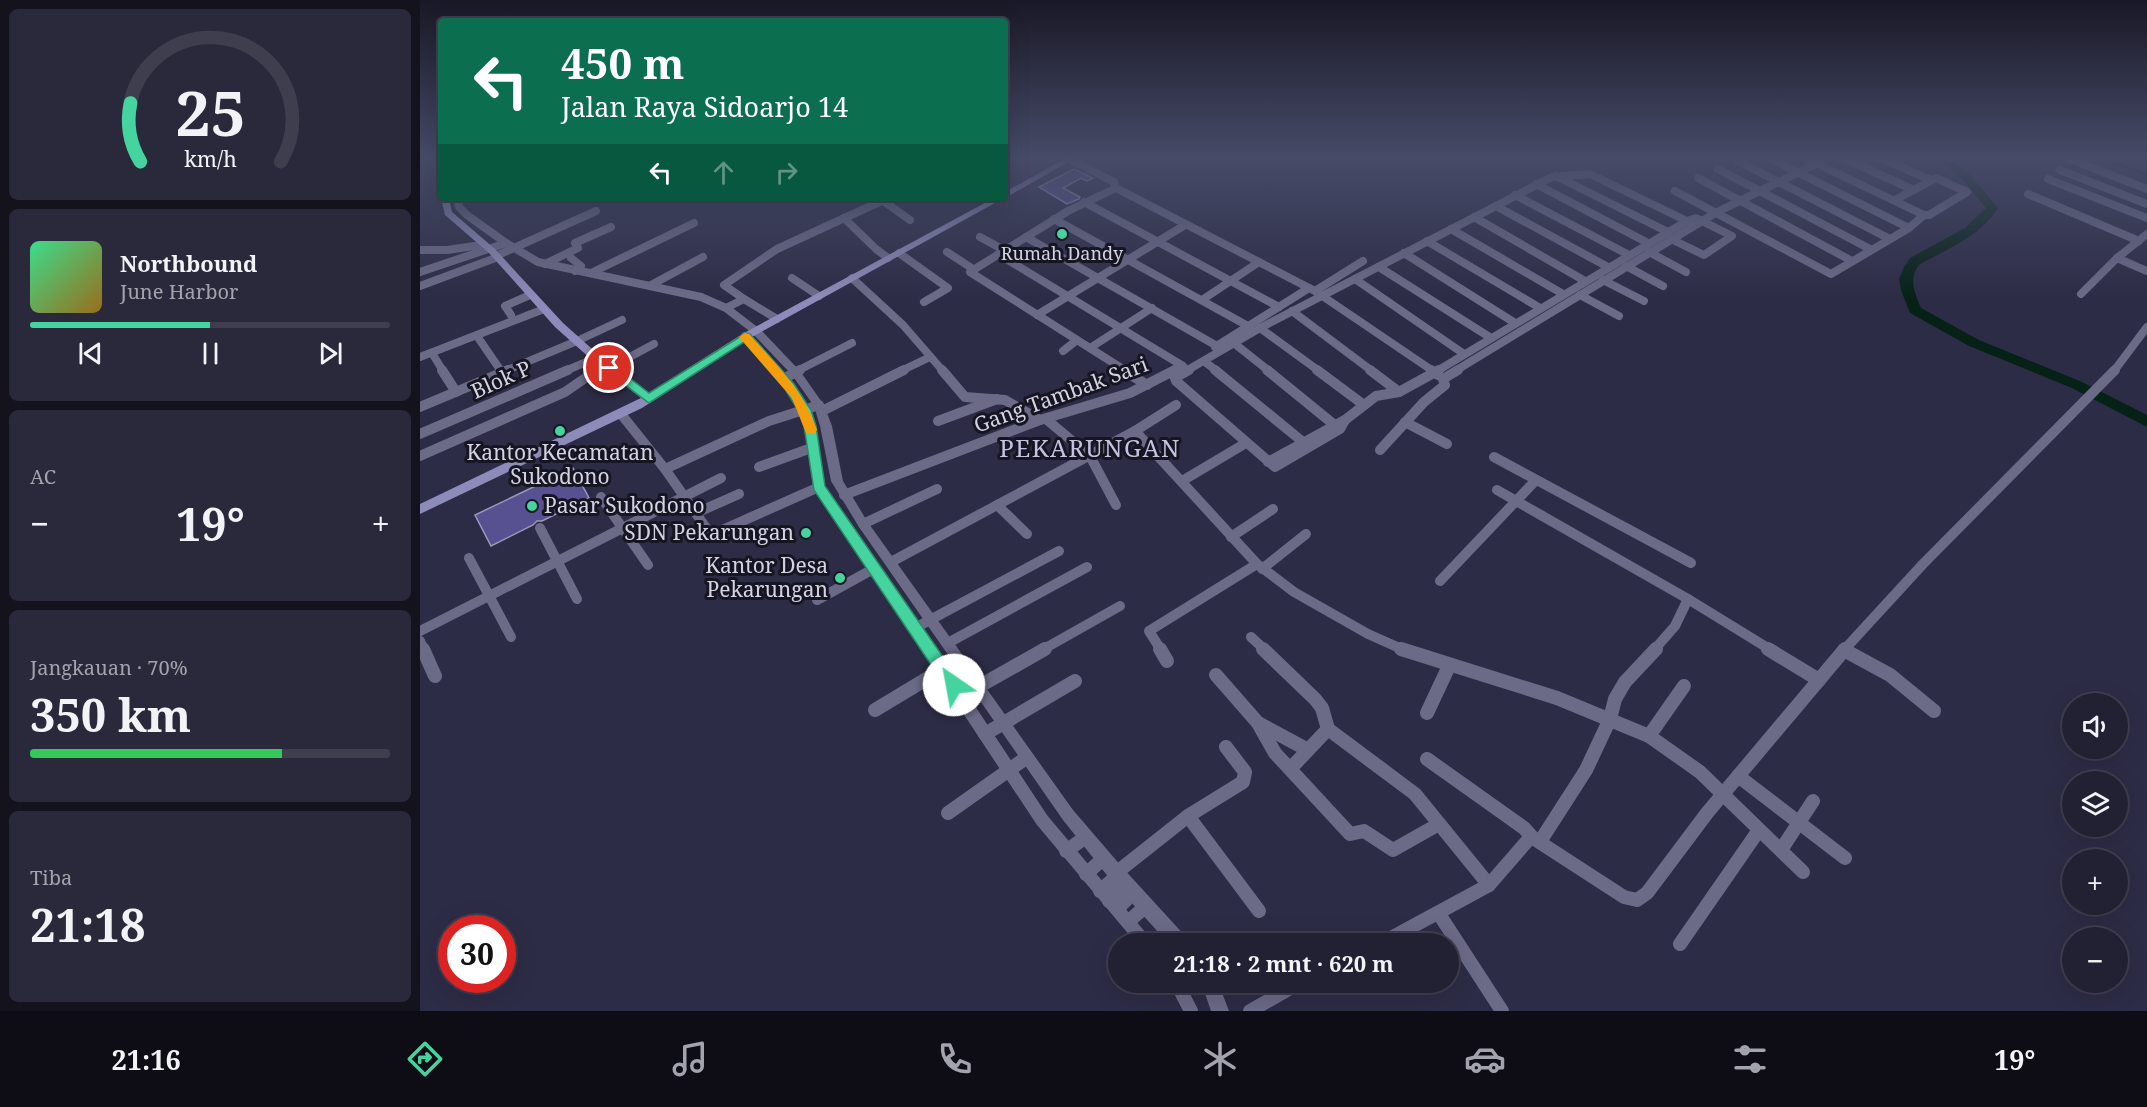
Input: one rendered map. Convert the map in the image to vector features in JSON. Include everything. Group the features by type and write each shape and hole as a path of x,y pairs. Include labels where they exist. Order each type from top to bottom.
{"main road":[{"path":"446,203 448,213 496,246 531,295 577,341 649,399"},
{"path":"420,510 649,399 751,333 990,203"}],"street":[{"path":"460,203 463,211 496,246"},
{"path":"777,319 724,285 766,255 876,203"},
{"path":"890,203 910,220"},
{"path":"1081,203 970,273 1147,385"},
{"path":"1085,203 1279,307"},
{"path":"1144,203 1316,291 1443,379 1445,385 1424,402 1380,450"},
{"path":"1316,291 1355,279 1501,203"},
{"path":"1531,203 1629,255"},
{"path":"1570,203 1686,272"},
{"path":"1607,203 1669,236 1705,255 1732,236 1695,217 1669,236"},
{"path":"1650,203 1687,221"},
{"path":"1700,203 1831,274 1870,249 1910,228 1924,215"},
{"path":"1363,261 1316,291 1292,311 1175,380 1268,462 1278,468 1376,396 1399,392 1629,255 1705,221 1735,203"},
{"path":"1743,203 1852,261"},
{"path":"1782,203 1870,249"},
{"path":"1822,203 1890,239"},
{"path":"1861,203 1910,228"},
{"path":"1901,203 1924,215 1929,215 1949,203"},
{"path":"2052,203 2144,238"},
{"path":"2109,203 2147,218"},
{"path":"1496,206 1608,267"},
{"path":"420,272 598,212"},
{"path":"1474,217 1585,280"},
{"path":"844,218 860,231 872,248 888,258"},
{"path":"1054,219 1248,326"},
{"path":"591,274 694,223"},
{"path":"1037,315 1185,225"},
{"path":"544,264 577,249 575,243 579,240 611,227"},
{"path":"1451,229 1563,294"},
{"path":"980,237 1183,366"},
{"path":"1026,237 1217,346"},
{"path":"2081,294 2117,258 2144,238"},
{"path":"1427,241 1540,308"},
{"path":"420,286 496,246"},
{"path":"420,250 496,246 544,264 693,295 726,308 789,376 813,408 844,495 891,562 910,605"},
{"path":"1443,379 1626,266 1648,248"},
{"path":"946,252 973,269"},
{"path":"899,253 948,288 924,302"},
{"path":"1404,253 1515,323"},
{"path":"651,285 703,257"},
{"path":"571,258 581,266 575,271"},
{"path":"2117,258 2147,271"},
{"path":"1202,300 1259,262"},
{"path":"1626,266 1663,286"},
{"path":"1379,267 1491,338"},
{"path":"792,278 819,296"},
{"path":"852,278 903,325 965,397 997,399 1012,403 1043,419 1090,456 1116,505"},
{"path":"1355,279 1464,354"},
{"path":"1603,280 1644,302"},
{"name":"Gang Tambak Sari","path":"844,495 1043,419 1122,396 1183,366 1279,307 1316,291"},
{"path":"511,315 506,306 531,295"},
{"path":"1580,295 1619,316"},
{"path":"726,308 744,299"},
{"path":"425,353 511,315 542,306"},
{"path":"425,353 477,336 542,306"},
{"path":"1090,348 1152,308"},
{"path":"1292,311 1399,392"},
{"path":"420,407 621,320"},
{"path":"1427,759 1537,839 1624,897 1637,900 1647,893 1722,795 1844,650 1923,564 2111,375 2147,327"},
{"path":"1260,328 1364,405"},
{"path":"477,336 502,373"},
{"path":"1063,351 1077,340"},
{"path":"789,376 852,343"},
{"path":"420,456 565,392 584,377 654,344"},
{"path":"1235,344 1340,424"},
{"path":"425,353 456,392"},
{"path":"665,469 752,428 813,408 930,357"},
{"name":"Blok P","path":"420,435 596,358"},
{"path":"1205,362 1303,442"},
{"path":"938,421 997,399"},
{"path":"891,562 1090,456 1176,405"},
{"path":"813,408 814,447 819,487 846,529 875,568 910,605 923,623 944,669 993,729 1076,845 1137,914 1165,933"},
{"path":"621,414 665,469 709,534 712,535 819,487"},
{"path":"1405,422 1447,444"},
{"path":"1268,462 1340,424"},
{"path":"1135,431 1260,567 1294,592 1368,634 1415,655 1518,685 1649,736 1700,772 1803,872"},
{"path":"1182,481 1246,443"},
{"path":"759,467 814,447"},
{"path":"1494,457 1691,563"},
{"path":"420,631 721,478"},
{"path":"1440,581 1536,480"},
{"path":"863,524 937,489"},
{"path":"1497,490 1514,502 1688,599 1819,680"},
{"path":"696,513 739,494"},
{"path":"602,497 648,565"},
{"path":"997,505 1027,534"},
{"path":"1231,537 1273,509"},
{"path":"540,528 577,599"},
{"path":"1167,661 1149,631 1260,567 1306,534"},
{"path":"923,623 1059,551"},
{"path":"469,558 511,637"},
{"path":"948,643 1087,567"},
{"path":"817,600 875,568"},
{"path":"1402,933 1489,885 1528,840 1537,839 1586,770 1610,719 1615,699 1625,682 1675,626 1688,599"},
{"path":"978,687 1120,606"},
{"path":"923,623 948,643 978,687 993,729 1017,764 1030,803 1076,845 1137,914 1143,933"},
{"path":"1251,637 1316,699 1322,708 1328,729 1415,794 1489,885"},
{"path":"420,640 435,676"},
{"path":"1844,650 1890,675 1934,711"},
{"path":"1427,713 1449,666"},
{"path":"875,710 944,669"},
{"path":"1216,675 1258,723 1275,753 1350,834 1364,831 1393,850 1439,824"},
{"path":"993,729 1076,681"},
{"path":"1649,736 1684,686"},
{"path":"1258,723 1308,750"},
{"path":"1291,768 1328,729"},
{"path":"1117,891 1188,816 1243,782 1245,772 1226,747"},
{"path":"948,813 1017,764"},
{"path":"1738,776 1845,858"},
{"path":"1781,850 1813,801"},
{"path":"1188,816 1258,910"},
{"path":"1680,944 1759,830"},
{"path":"1439,914 1502,1011"},
{"path":"1182,993 1191,1011"},
{"path":"1213,993 1220,1011"},
{"path":"1250,1011 1282,993"}],"building":[{"name":"Pasar Sukodono","path":"573,468 589,498 542,521 537,521 491,546 475,515"}],"waterway":[{"path":"1988,203 1992,208 1979,224 1915,261 1910,267 1906,284 1915,310 1974,343 2077,385 2147,422"}],"slow traffic":[{"path":"745,337 796,396 811,430"}],"place":[{"name":"Rumah Dandy","path":"1062,234"},
{"name":"Kantor Kecamatan Sukodono","path":"560,431"},
{"name":"Pasar Sukodono","path":"532,506"},
{"name":"SDN Pekarungan","path":"806,533"},
{"name":"Kantor Desa Pekarungan","path":"840,578"}],"district":[{"name":"PEKARUNGAN","path":"1090,449"}],"route":[{"path":"609,368 649,399 746,336 789,386 804,410 810,426 819,487 954,685"}]}
